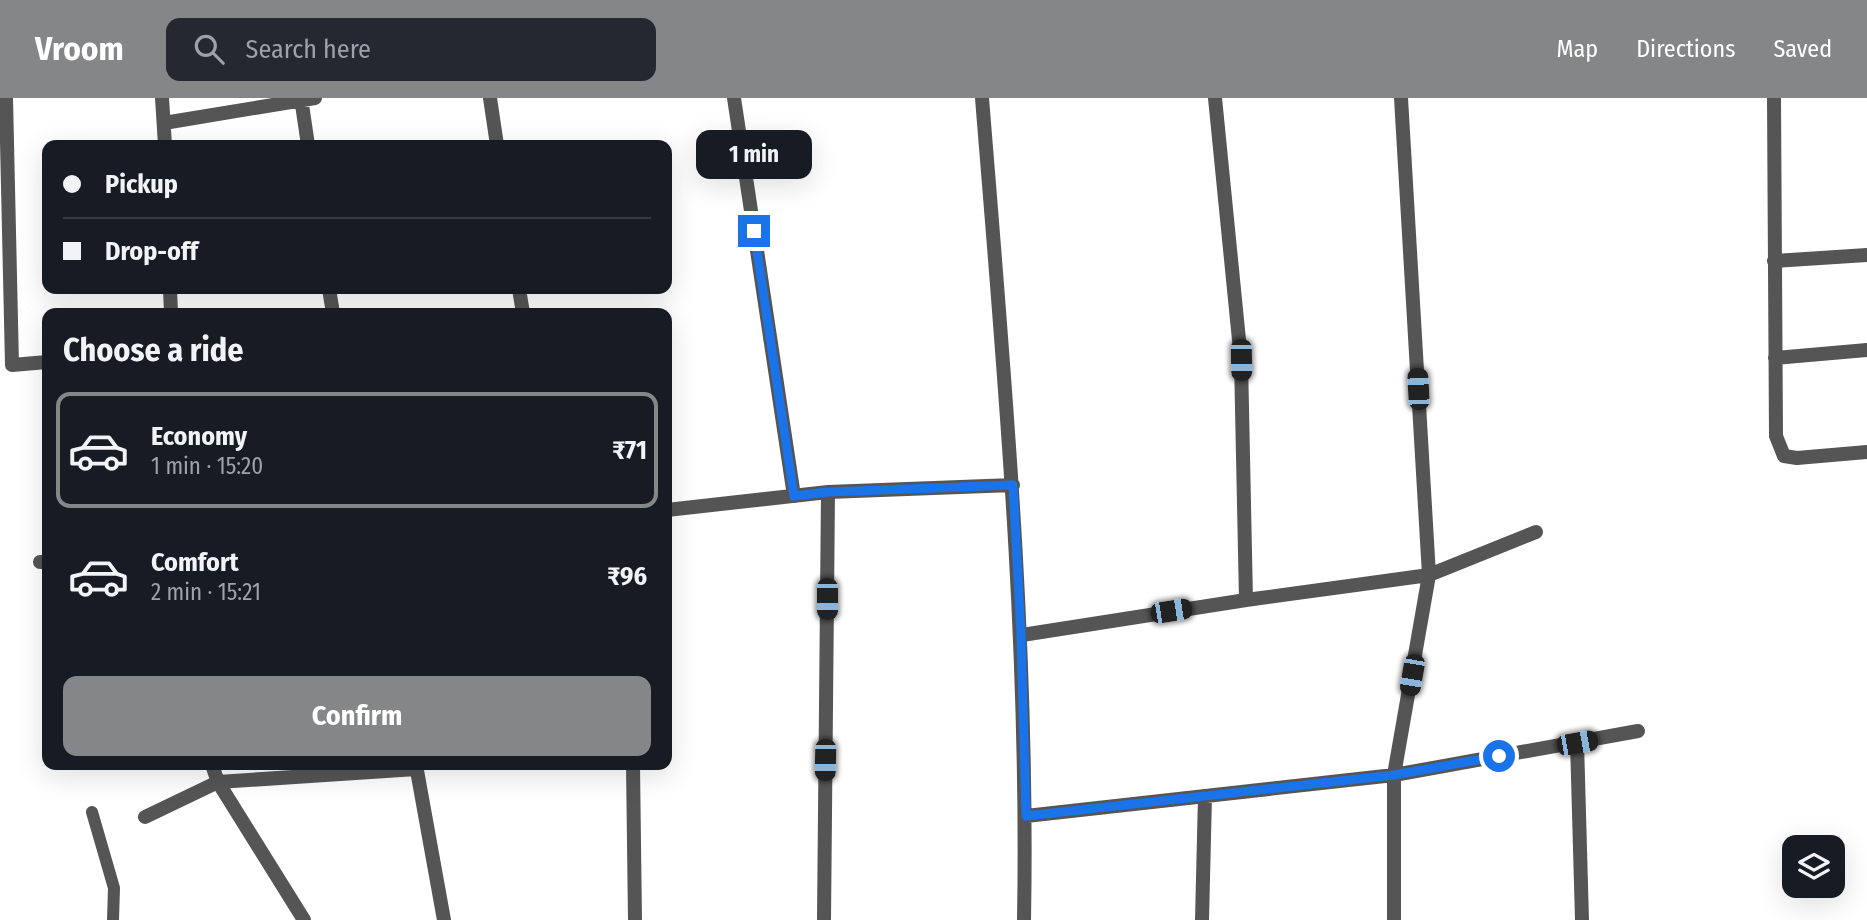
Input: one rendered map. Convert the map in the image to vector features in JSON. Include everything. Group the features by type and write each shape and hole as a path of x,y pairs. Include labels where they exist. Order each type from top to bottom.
{"street":[{"path":"6,98 12,365 42,362"},
{"path":"162,98 165,140"},
{"path":"490,98 496,140"},
{"path":"734,98 794,496"},
{"path":"982,98 1013,485 1021,635 1026,816 1024,920"},
{"path":"1215,98 1241,360 1246,600"},
{"path":"1394,920 1394,775 1429,575 1401,98"},
{"path":"1774,98 1776,436 1784,456 1797,458 1867,452"},
{"path":"164,123 306,99 308,140"},
{"path":"1774,261 1867,255"},
{"path":"1775,358 1867,350"},
{"path":"672,509 828,492 1013,485"},
{"path":"824,920 828,492"},
{"path":"1021,635 1429,575 1536,532"},
{"path":"1026,816 1394,775 1638,731"},
{"path":"1577,743 1582,920"},
{"path":"214,770 218,782 304,920"},
{"path":"145,817 218,782 376,770"},
{"path":"417,770 444,920"},
{"path":"633,770 635,920"},
{"path":"1202,920 1205,796"}],"lane":[{"path":"92,812 114,888 113,920"}],"route":[{"path":"754,231 794,496 828,492 1013,485 1021,635 1026,816 1394,775 1499,756"}]}
